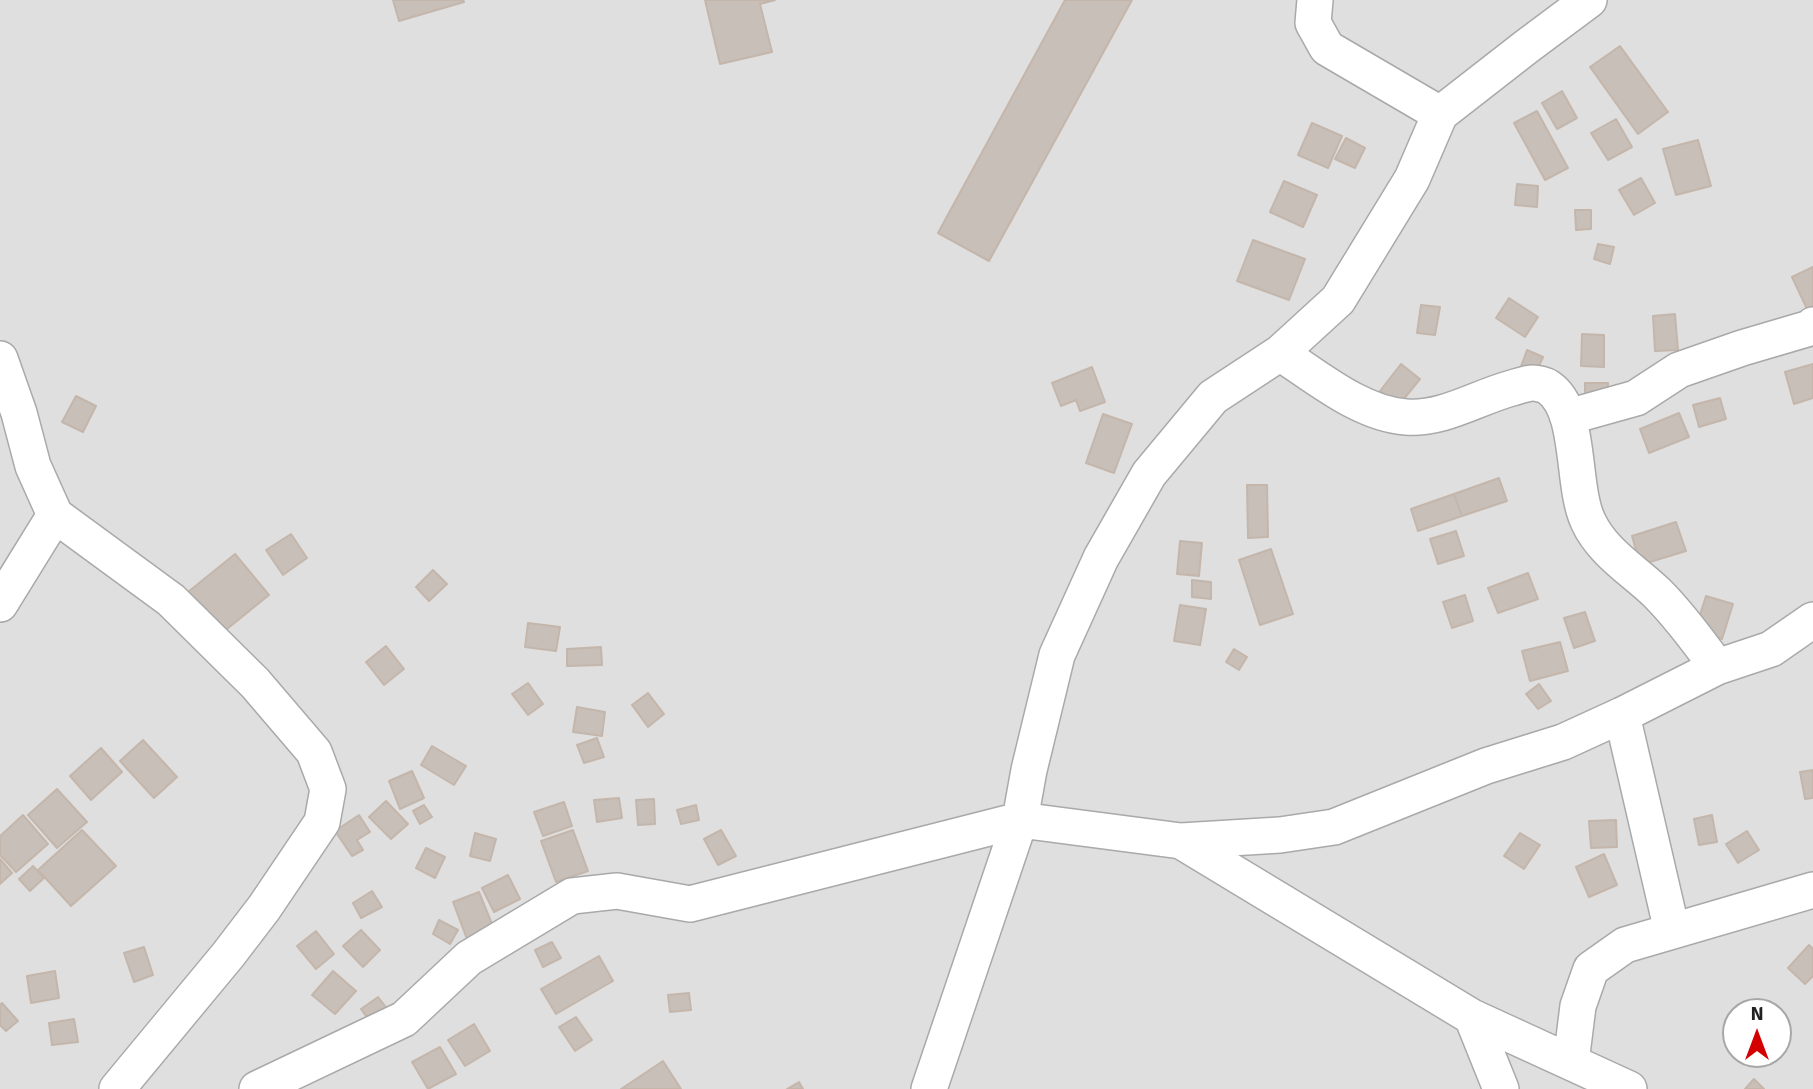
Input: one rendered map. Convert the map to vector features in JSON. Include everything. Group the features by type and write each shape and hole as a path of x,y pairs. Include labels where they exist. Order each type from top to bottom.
{"street":[{"path":"1315,0 1313,23 1327,48 1440,114"},
{"path":"929,1089 1020,820 1029,770 1057,655 1101,558 1149,474 1213,397 1280,353 1338,300 1412,179 1440,114 1589,0"},
{"path":"1568,417 1636,398 1679,370 1813,325"},
{"path":"1280,353 1350,398 1381,413 1408,417 1438,413 1498,391 1532,383 1547,386 1560,398 1568,417 1579,491 1587,521 1606,548 1659,594 1717,667"},
{"path":"0,359 19,413 33,466 55,514 171,600 256,684 314,752 328,789 322,822 264,908 117,1089"},
{"path":"0,604 55,514"},
{"path":"257,1089 404,1018 469,958 572,896 617,891 690,904 1020,820 1181,841 1280,835 1334,827 1486,765 1563,742 1717,667 1771,649 1813,620"},
{"path":"1622,715 1672,931"},
{"path":"1181,841 1472,1017 1629,1089"},
{"path":"1571,1062 1578,1006 1591,969 1625,945 1813,890"},
{"path":"1472,1017 1501,1089"}],"shaded area":[{"path":"0,0 1813,0 1813,1089 0,1089"}],"building":[{"path":"393,0 463,0 464,2 399,21"},
{"path":"705,0 775,0 760,4 772,52 720,64"},
{"path":"1065,0 1132,0 989,261 938,233"},
{"path":"1620,46 1668,112 1638,134 1590,67"},
{"path":"1562,91 1577,118 1557,129 1542,103"},
{"path":"1537,111 1568,168 1545,180 1514,123"},
{"path":"1616,119 1632,147 1608,160 1591,133"},
{"path":"1312,123 1342,136 1328,168 1298,155"},
{"path":"1346,138 1365,148 1355,168 1335,159"},
{"path":"1698,140 1711,186 1676,195 1663,149"},
{"path":"1641,178 1655,203 1634,215 1619,190"},
{"path":"1284,181 1317,195 1303,227 1270,212"},
{"path":"1517,184 1538,186 1537,207 1515,205"},
{"path":"1575,210 1591,210 1591,229 1576,230"},
{"path":"1253,240 1305,259 1289,300 1237,281"},
{"path":"1598,244 1614,247 1610,264 1594,259"},
{"path":"1813,267 1813,307 1807,309 1792,277"},
{"path":"1509,298 1538,317 1525,337 1496,318"},
{"path":"1421,305 1440,307 1435,335 1417,333"},
{"path":"1675,314 1678,350 1655,351 1653,316"},
{"path":"1582,334 1604,335 1604,367 1581,366"},
{"path":"1527,350 1543,357 1535,375 1520,369"},
{"path":"1401,364 1420,379 1399,405 1380,391"},
{"path":"1813,364 1813,398 1794,404 1785,372"},
{"path":"1092,367 1105,402 1080,411 1076,400 1061,406 1052,383"},
{"path":"1585,383 1608,383 1608,400 1585,400"},
{"path":"76,396 96,406 83,432 62,422"},
{"path":"1720,398 1726,419 1699,427 1693,405"},
{"path":"1679,413 1689,437 1649,453 1640,429"},
{"path":"1103,414 1132,424 1114,473 1086,463"},
{"path":"1499,478 1507,501 1462,516 1454,494"},
{"path":"1247,485 1267,485 1268,537 1248,538"},
{"path":"1454,494 1462,516 1418,531 1411,509"},
{"path":"1676,522 1686,551 1640,565 1632,536"},
{"path":"1456,531 1464,556 1438,564 1430,539"},
{"path":"291,534 307,558 283,575 266,550"},
{"path":"1180,541 1202,543 1199,576 1177,574"},
{"path":"1271,549 1293,614 1260,625 1239,560"},
{"path":"235,554 269,595 222,633 188,592"},
{"path":"433,570 447,584 429,601 416,587"},
{"path":"1528,573 1538,599 1498,613 1488,588"},
{"path":"1192,580 1211,582 1211,599 1192,597"},
{"path":"1465,595 1473,621 1452,628 1443,602"},
{"path":"1706,596 1733,604 1722,639 1695,630"},
{"path":"1180,605 1206,609 1200,645 1174,641"},
{"path":"1585,612 1595,641 1574,648 1564,618"},
{"path":"528,623 560,627 556,651 525,647"},
{"path":"1560,642 1568,671 1530,681 1522,651"},
{"path":"386,646 404,669 384,685 366,662"},
{"path":"601,647 602,665 567,666 567,649"},
{"path":"1234,649 1247,657 1239,670 1226,662"},
{"path":"528,683 543,704 528,715 512,694"},
{"path":"1539,684 1551,701 1538,709 1526,694"},
{"path":"648,693 664,714 648,727 632,705"},
{"path":"577,707 605,712 602,736 573,732"},
{"path":"597,738 604,757 584,763 577,745"},
{"path":"143,740 177,777 154,798 120,761"},
{"path":"432,746 466,766 454,785 421,765"},
{"path":"101,748 122,772 91,800 70,776"},
{"path":"1813,770 1813,798 1805,799 1800,772"},
{"path":"412,771 424,798 400,809 389,781"},
{"path":"57,789 87,822 57,848 28,815"},
{"path":"619,798 622,818 597,822 594,800"},
{"path":"654,799 655,824 638,825 636,800"},
{"path":"386,801 408,824 391,839 369,817"},
{"path":"564,802 572,826 543,836 534,812"},
{"path":"424,805 432,817 420,824 413,811"},
{"path":"696,805 699,820 681,824 677,810"},
{"path":"23,815 48,844 16,872 0,855 0,836"},
{"path":"359,815 370,832 357,840 363,850 352,856 335,831"},
{"path":"1712,815 1717,842 1699,845 1694,819"},
{"path":"1616,820 1617,847 1591,848 1589,821"},
{"path":"82,830 116,866 71,906 38,870"},
{"path":"573,830 588,871 556,882 541,841"},
{"path":"721,830 736,856 718,865 704,839"},
{"path":"1747,831 1759,850 1738,863 1726,844"},
{"path":"475,833 496,839 490,861 470,856"},
{"path":"1520,833 1540,845 1524,869 1504,856"},
{"path":"426,848 445,857 435,878 416,868"},
{"path":"1604,854 1617,885 1589,897 1576,867"},
{"path":"0,859 12,873 0,884"},
{"path":"33,866 44,878 30,891 19,879"},
{"path":"508,875 520,899 494,912 482,888"},
{"path":"372,891 382,907 361,918 353,903"},
{"path":"479,892 494,929 467,939 453,902"},
{"path":"439,920 458,930 450,944 433,934"},
{"path":"361,930 380,950 363,967 343,946"},
{"path":"316,931 334,954 316,969 297,946"},
{"path":"552,942 561,958 543,967 535,950"},
{"path":"1809,945 1813,949 1813,976 1805,984 1788,968"},
{"path":"144,947 153,975 134,982 124,953"},
{"path":"599,956 613,981 556,1014 541,989"},
{"path":"55,971 59,998 31,1003 27,976"},
{"path":"333,971 356,991 335,1014 312,995"},
{"path":"689,993 691,1010 670,1012 668,995"},
{"path":"378,997 392,1015 374,1027 361,1009"},
{"path":"2,1003 18,1021 6,1031 0,1025"},
{"path":"576,1017 592,1040 575,1051 559,1027"},
{"path":"74,1019 78,1042 52,1045 49,1023"},
{"path":"474,1024 490,1051 465,1066 448,1040"},
{"path":"440,1047 456,1074 428,1089 412,1062"},
{"path":"663,1061 681,1089 621,1089"},
{"path":"1754,1079 1764,1089 1745,1089"},
{"path":"799,1082 803,1089 787,1089"}]}
